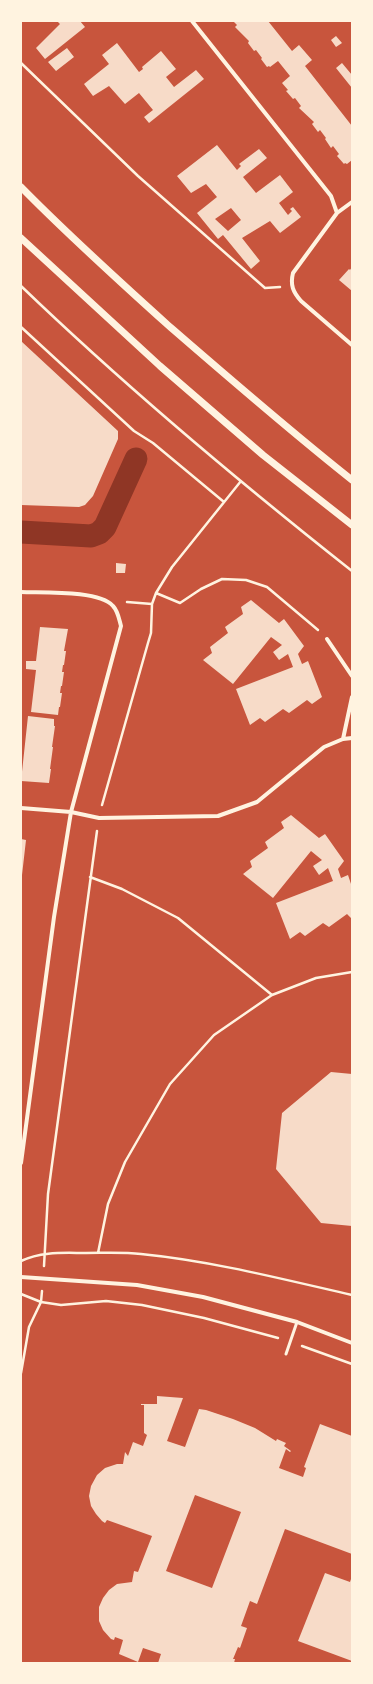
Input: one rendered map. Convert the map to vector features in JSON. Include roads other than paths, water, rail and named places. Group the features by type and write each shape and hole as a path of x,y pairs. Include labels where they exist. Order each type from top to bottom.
{"street":[{"path":"192,21 331,196 337,213"},
{"path":"21,187 124,286 310,447 352,480"},
{"path":"352,202 337,213 293,274 292,286 295,294 301,300 352,345"},
{"path":"21,238 160,366 263,455 352,525"},
{"path":"21,592 91,595 102,598 113,606 121,626 71,812 53,925 21,1163"},
{"path":"327,639 352,676"},
{"path":"343,739 352,697"},
{"path":"21,808 71,812 98,818 218,816 257,802 324,747 343,739 352,738"},
{"path":"21,1277 137,1285 203,1298 297,1322 352,1343"}],"lane":[{"path":"286,1354 297,1322"}],"waterway":[{"path":"21,532 91,536 99,533 105,527 136,459"}]}
